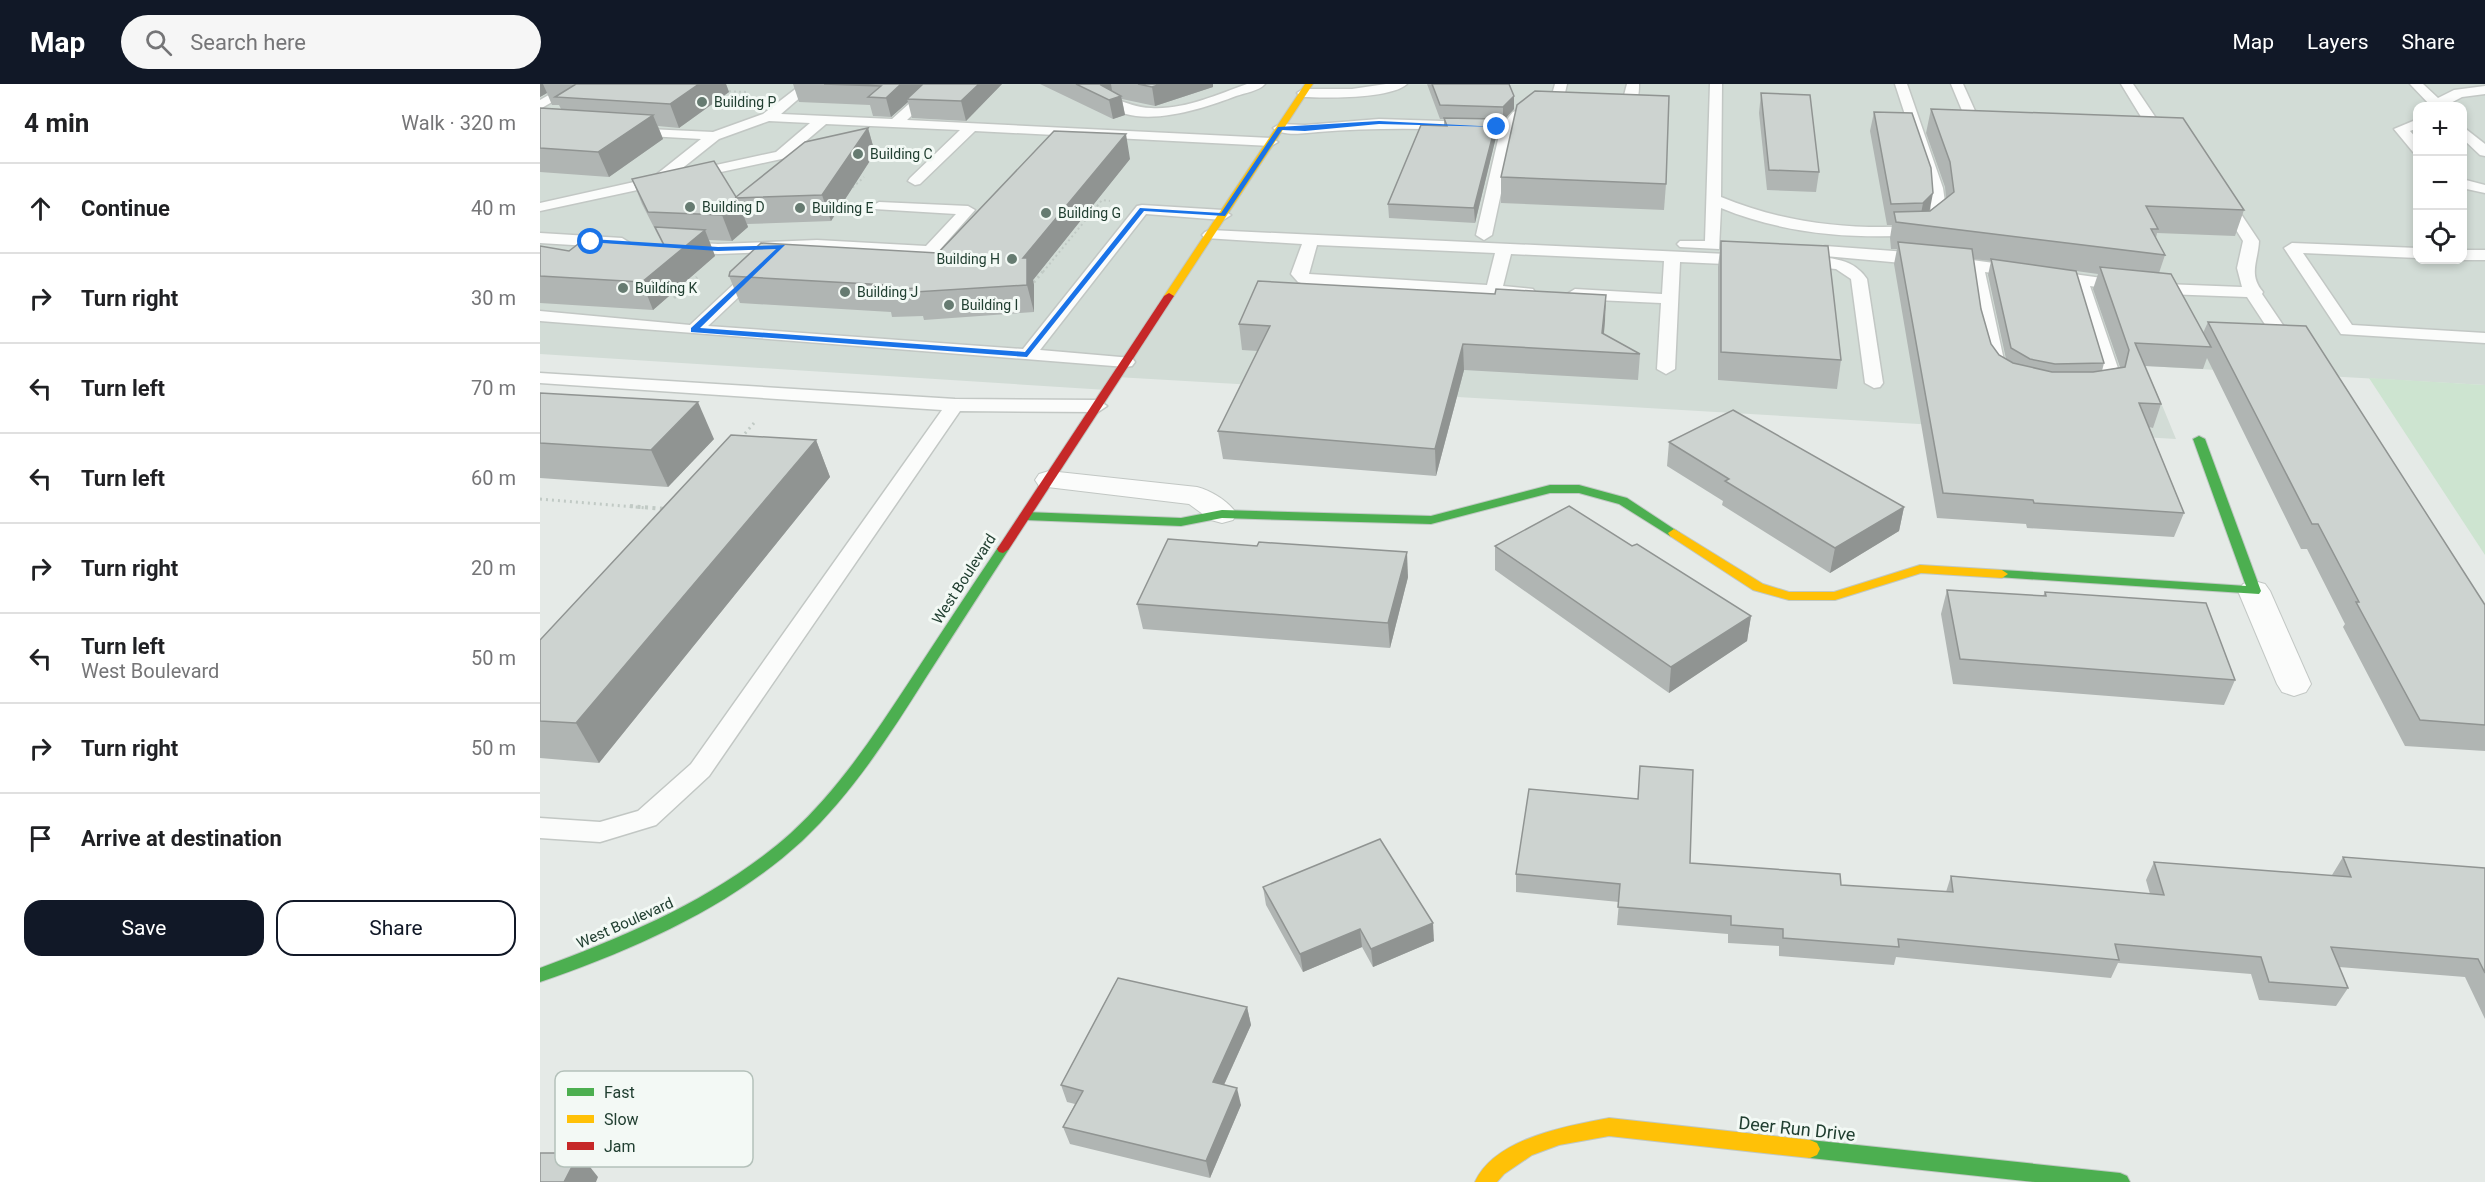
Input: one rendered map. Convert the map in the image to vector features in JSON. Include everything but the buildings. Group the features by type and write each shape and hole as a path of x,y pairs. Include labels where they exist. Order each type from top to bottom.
{"street":[{"name":"West Boulevard","path":"540,975 612,950 678,918 747,876 804,830 838,796 858,770 1306,89"},
{"path":"2199,439 2254,591 2294,684"},
{"path":"1049,480 1197,496 1222,514"},
{"path":"1025,516 1181,522 1222,514 1431,520 1550,489 1579,489 1623,501 1758,586 1789,596 1835,596 1920,569 2254,591"},
{"name":"Deer Run Drive","path":"1485,1182 1491,1173 1522,1149 1564,1133 1609,1127 2120,1182"}],"lane":[{"path":"540,105 577,84"},
{"path":"654,183 714,136 768,117 805,88 803,84"},
{"path":"895,123 939,84"},
{"path":"1114,103 1127,110 1144,113 1177,111 1259,84"},
{"path":"1306,89 1348,94 1381,90 1401,84"},
{"path":"1559,100 1561,84"},
{"path":"1484,235 1509,127 1518,115 1559,100 1583,105 1627,102 1631,99 1633,84"},
{"path":"1713,246 1716,84"},
{"path":"1713,199 1750,216 1806,229 1879,234 1924,230 1939,216 1936,188 1901,84"},
{"path":"1957,84 1971,117 2005,118"},
{"path":"2127,84 2153,124"},
{"path":"2416,84 2434,102"},
{"path":"2442,102 2459,93 2485,90"},
{"path":"768,117 1271,142"},
{"path":"540,207 781,155 822,120"},
{"path":"1280,128 1314,129 1379,123 1509,127"},
{"path":"2119,123 2153,124 2171,128"},
{"path":"2413,125 2401,129 2413,142"},
{"path":"915,181 970,128"},
{"path":"621,130 714,136"},
{"path":"2467,134 2485,152"},
{"path":"2213,181 2251,241 2252,249 2246,257 2247,280 2278,331"},
{"path":"2467,184 2485,189"},
{"path":"661,246 718,249 817,246 930,251 968,210 879,206"},
{"path":"1027,355 1142,209 1217,224 1311,240 1672,256 1762,254 1713,246 1217,224"},
{"path":"1932,223 1948,261"},
{"path":"540,238 638,244"},
{"path":"1311,240 1299,274 1304,279 1670,299"},
{"path":"564,256 591,242"},
{"path":"694,330 782,247"},
{"path":"1494,290 1504,248"},
{"path":"2413,253 2292,248 2348,330 2485,338"},
{"path":"1874,383 1856,271 1848,266 1786,255 1889,254 2138,288 2255,292"},
{"path":"2467,255 2485,255"},
{"path":"1666,369 1672,256"},
{"path":"1976,266 1996,366 2005,376 2015,379"},
{"path":"2080,281 2111,374 2110,385 2083,388"},
{"path":"540,316 694,330 1126,362"},
{"path":"540,378 955,405 1098,406"},
{"path":"540,828 600,832 647,818 700,770 955,405"}],"path":[{"path":"855,192 848,192 864,177"},
{"path":"1064,232 1074,233"},
{"path":"691,272 752,276"},
{"path":"736,443 759,418"},
{"path":"540,500 674,509"}],"shaded area":[{"path":"540,84 2485,84 2485,385 2146,366 2176,439 1116,377 1107,390 540,354"}],"green space":[{"path":"2369,378 2485,385 2485,555"}],"traffic: fast":[{"path":"2002,574 2254,591 2199,439"},
{"path":"1025,516 1181,522 1222,514 1431,520 1550,489 1579,489 1623,501 1674,533"},
{"path":"540,975 618,945 694,908 730,887 796,837 838,794 880,737 1003,549"},
{"path":"1810,1149 2120,1182"}],"traffic: slow":[{"path":"1169,296 1309,84"},
{"path":"1674,533 1758,587 1789,596 1835,596 1920,569 2002,574"},
{"path":"1485,1182 1497,1168 1525,1149 1558,1136 1609,1127 1810,1149"}],"traffic: jam":[{"path":"1003,549 1169,296"}],"place":[{"name":"Building P","path":"702,102"},
{"name":"Building C","path":"858,154"},
{"name":"Building D","path":"690,207"},
{"name":"Building E","path":"800,208"},
{"name":"Building G","path":"1046,213"},
{"name":"Building H","path":"1012,259"},
{"name":"Building K","path":"623,288"},
{"name":"Building J","path":"845,292"},
{"name":"Building I","path":"949,305"}],"route":[{"path":"591,242 718,249 782,247 694,330 1027,355 1142,209 1223,215 1280,128 1305,129 1358,123 1497,127"}]}
